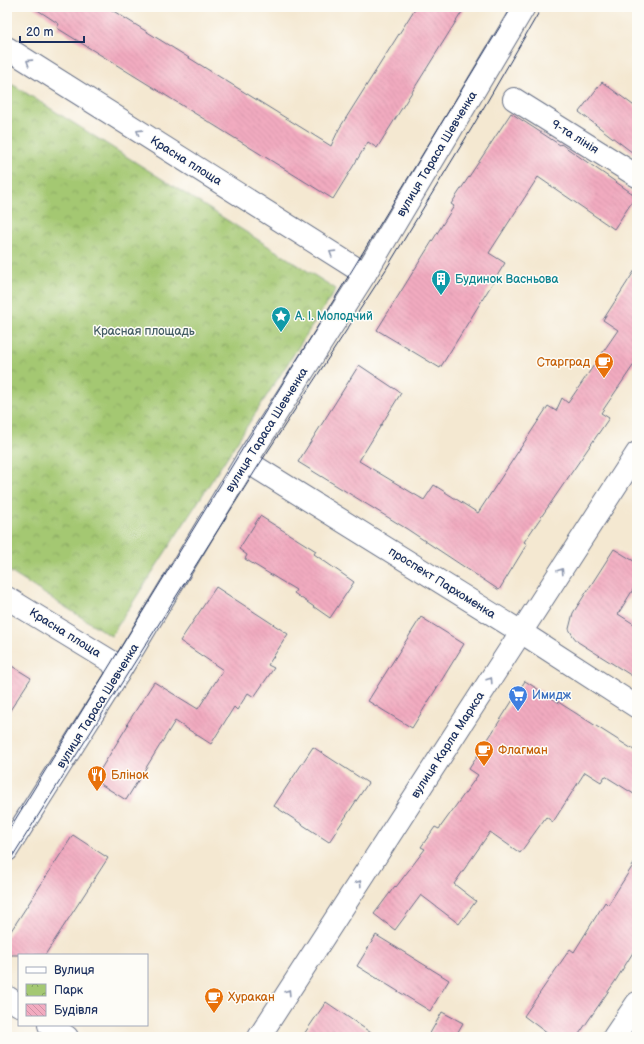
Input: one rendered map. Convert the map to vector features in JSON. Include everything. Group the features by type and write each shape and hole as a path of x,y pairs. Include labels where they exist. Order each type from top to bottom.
{"main road":[{"name":"вулиця Тараса Шевченка","path":"7,850 118,674 246,461 365,274 524,7"},
{"name":"Красна площа","path":"7,48 365,274"},
{"name":"9-та лінія","path":"514,99 637,176"},
{"name":"вулиця Карла Маркса","path":"259,1037 637,454"},
{"name":"проспект Пархоменка","path":"246,461 521,632 637,707"},
{"name":"Красна площа","path":"7,598 112,662 118,674"},
{"path":"7,997 18,1004"},
{"path":"614,1037 637,1003"},
{"path":"50,1026 67,1037"}],"green space":[{"name":"Красная площадь","path":"7,81 336,289 111,636 7,570"}],"building":[{"path":"33,7 107,7 331,146 339,129 416,7 465,7 377,148 368,142 333,199 57,28 59,24"},
{"path":"602,82 637,108 637,156 579,112"},
{"path":"511,113 560,145 561,144 636,196 614,229 538,177 489,253 505,263 440,368 377,330 454,206 451,204"},
{"path":"637,267 637,360 601,413 609,418 524,542 527,544 499,590 407,529 298,462 359,365 401,393 359,461 424,500 434,485 478,513 548,406 556,411 562,398 568,403 618,330 603,320"},
{"path":"260,516 316,551 314,554 354,582 330,618 294,593 296,590 245,559 247,555 239,549"},
{"path":"614,549 637,563 637,583 618,614 637,626 637,679 578,642 569,629 573,613"},
{"path":"216,587 288,634 268,665 274,668 254,697 248,693 237,710 234,707 211,744 175,721 126,800 94,780 154,682 198,709 223,670 180,641"},
{"path":"421,617 464,644 412,728 368,701"},
{"path":"7,663 31,678 7,715"},
{"path":"525,681 637,752 637,796 605,776 601,782 585,772 553,822 546,817 520,853 490,832 454,884 476,901 459,924 421,895 395,930 374,914 425,849 421,847 435,827 439,829 478,775 469,769"},
{"path":"313,747 368,783 329,842 274,806"},
{"path":"73,835 108,858 46,954 7,955 7,937"},
{"path":"637,859 637,946 577,1037 552,1037 524,1016 570,949 574,952 605,902 608,905"},
{"path":"376,935 449,980 430,1011 357,966"},
{"path":"326,1002 377,1037 302,1037"},
{"path":"442,1012 463,1023 455,1037 428,1037"}],"tram line":[{"path":"7,833 512,7"},
{"path":"7,865 257,468 385,271 473,126 542,7"}],"place":[{"name":"Будинок Васньова","path":"441,296"},
{"name":"А. І. Молодчий","path":"281,333"},
{"name":"Старград","path":"604,379"},
{"name":"Имидж","path":"518,712"},
{"name":"Флагман","path":"484,767"},
{"name":"Блінок","path":"97,792"},
{"name":"Хуракан","path":"214,1014"}]}
